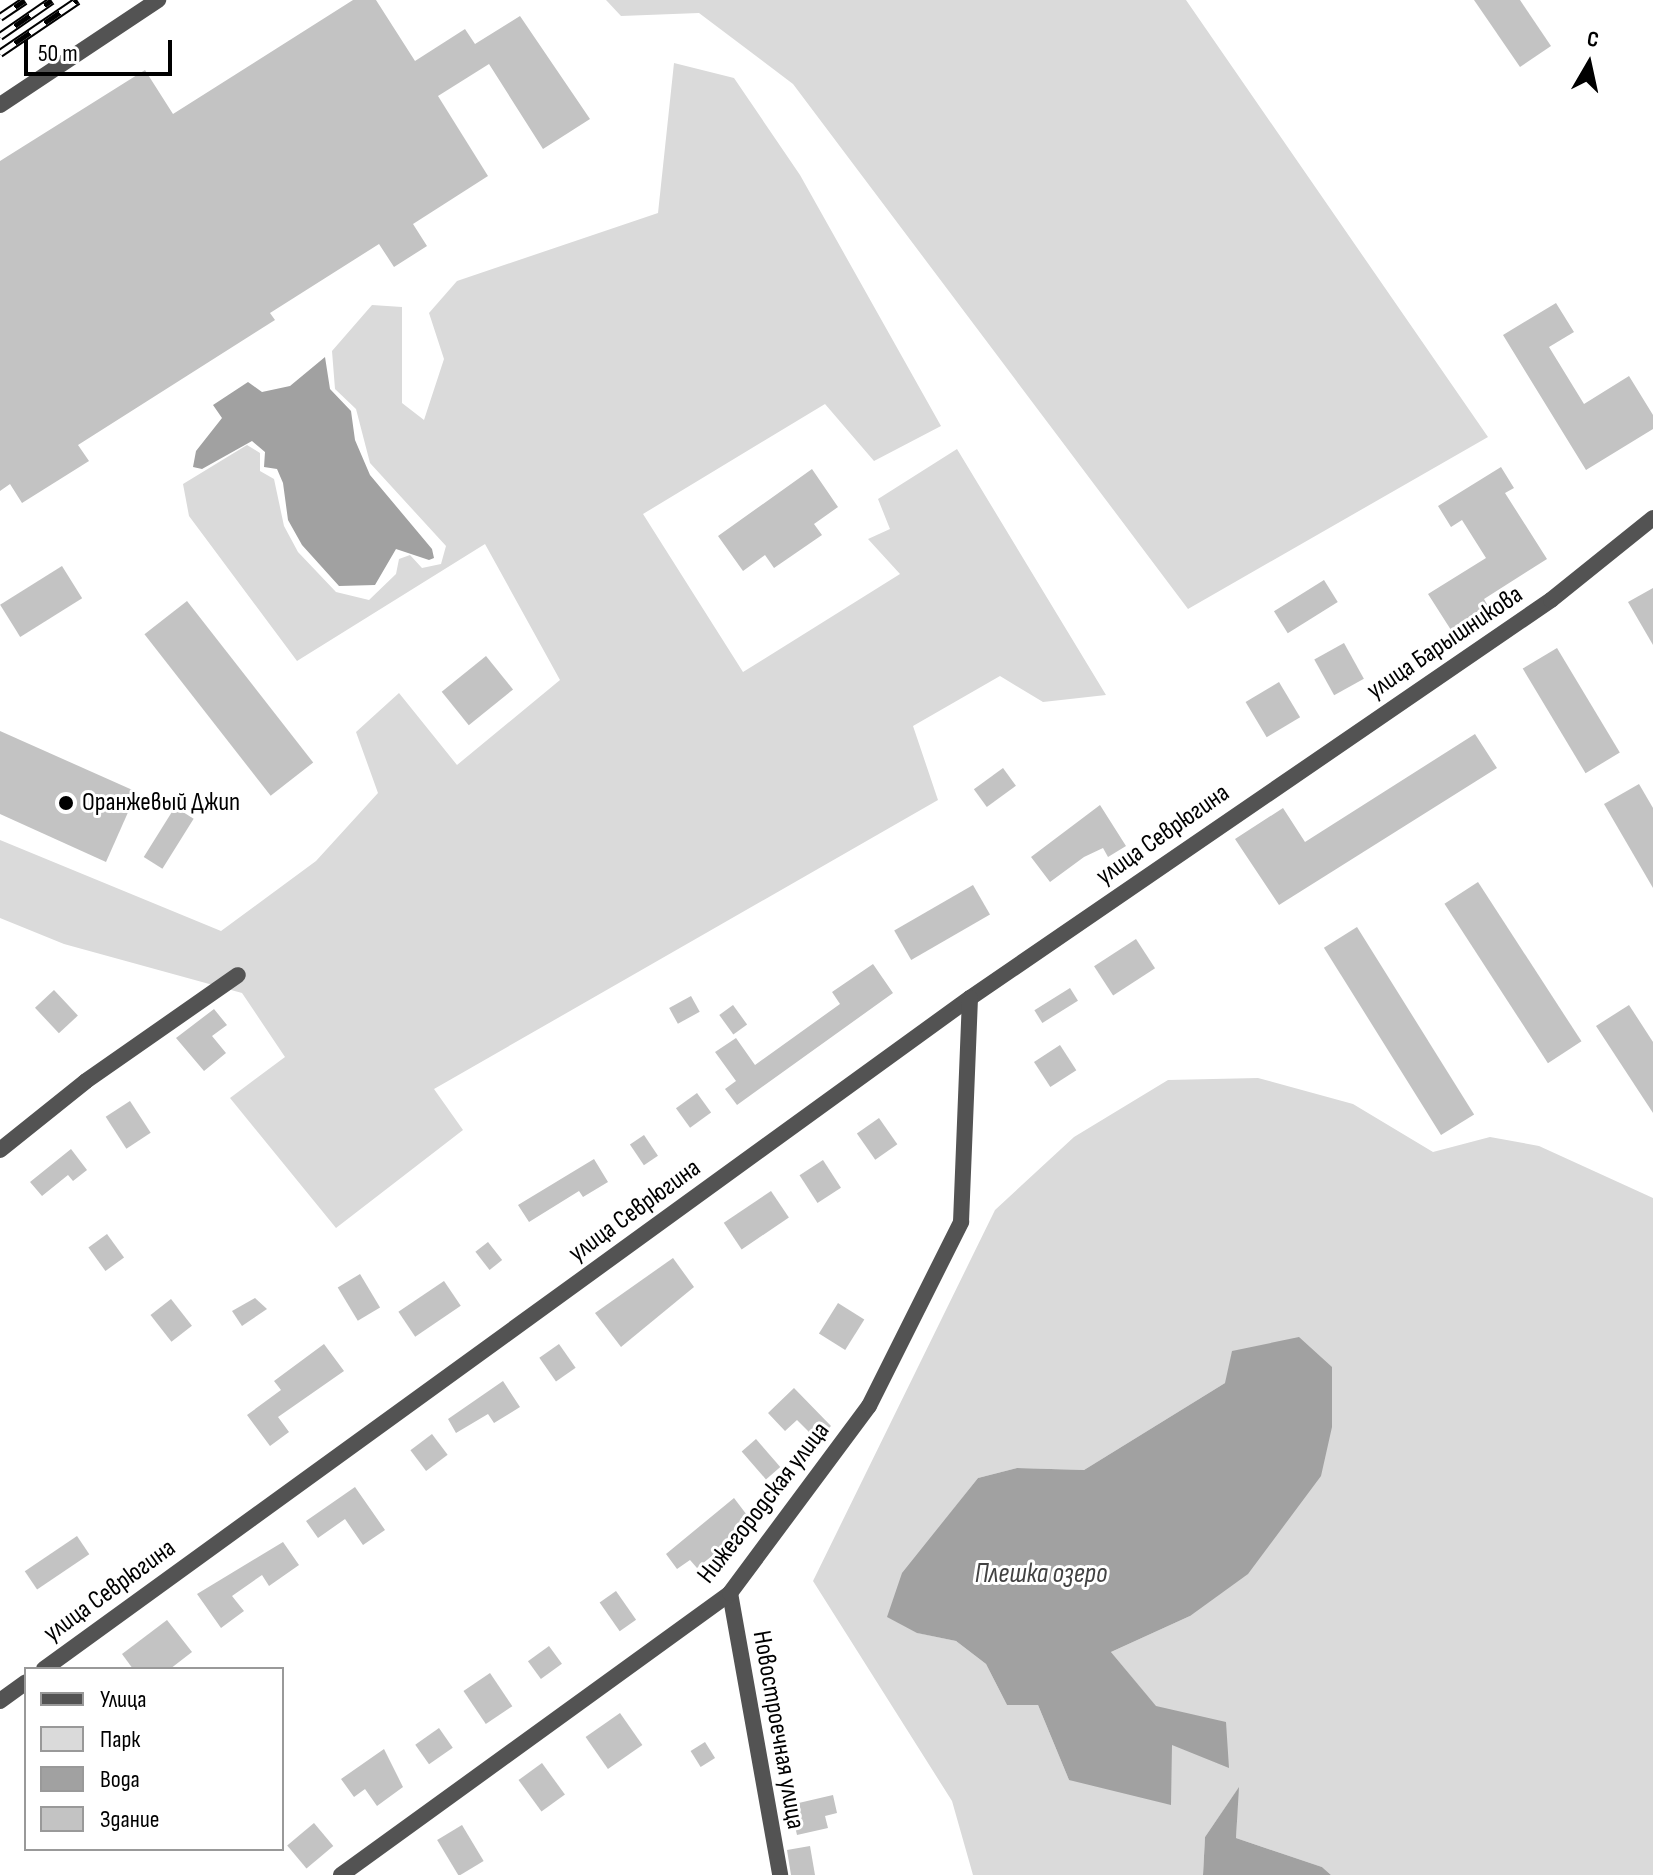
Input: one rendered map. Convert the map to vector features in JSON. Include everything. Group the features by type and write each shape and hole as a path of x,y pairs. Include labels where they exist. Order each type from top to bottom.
{"street":[{"path":"0,105 158,0"},
{"name":"улица Барышникова","path":"1258,798 1551,600 1653,518"},
{"name":"улица Севрюгина","path":"47,1667 970,998 1258,798"},
{"path":"0,1150 86,1081 238,975"},
{"name":"Нижегородская улица","path":"341,1875 730,1593 869,1406 961,1222 970,998"},
{"name":"Новостроечная улица","path":"730,1593 780,1875"},
{"path":"0,1701 24,1683"}],"green space":[{"path":"606,0 1186,0 1488,437 1188,609 793,84 699,13 621,16"},
{"path":"674,63 734,78 800,175 941,426 874,461 825,404 643,514 743,672 900,574 868,539 890,529 878,499 957,449 1106,695 1043,702 1000,676 913,726 938,800 434,1089 463,1130 336,1228 230,1098 285,1057 242,993 64,944 0,918 0,840 221,931 316,861 378,793 356,732 399,693 457,765 560,680 485,544 297,661 189,516 183,484 247,445 260,453 260,471 274,479 284,526 298,552 336,592 369,600 396,574 399,559 410,555 422,568 441,564 446,546 370,463 356,409 335,389 332,351 372,305 402,307 402,403 424,420 444,359 429,313 457,281 658,213"},
{"path":"1258,1078 1353,1104 1433,1152 1490,1137 1539,1146 1653,1198 1653,1875 1331,1875 1322,1867 1236,1838 1238,1789 1205,1837 1203,1875 973,1875 952,1801 813,1581 995,1210 1074,1137 1168,1080","holes":["1225,1383 1190,1616 1111,1652 1156,1707 1069,1780 1038,1705 1007,1705 986,1664 956,1641 918,1633 930,1539 978,1478 1017,1468 1084,1470"]}],"water":[{"path":"325,357 330,389 351,411 355,440 370,475 432,549 434,558 429,560 396,549 375,585 339,586 302,545 288,520 283,483 277,469 264,467 265,452 252,441 202,469 193,467 196,451 222,418 213,405 248,382 262,392 290,386"},
{"name":"Плешка озеро","path":"1299,1337 1332,1367 1332,1427 1321,1476 1248,1574 1190,1616 1111,1652 1156,1706 1226,1722 1229,1768 1172,1745 1171,1805 1069,1780 1038,1705 1007,1705 986,1664 956,1641 917,1633 887,1617 902,1573 978,1478 1017,1468 1084,1470 1225,1383 1232,1351"},
{"path":"1239,1787 1236,1838 1322,1867 1331,1875 1203,1875 1205,1837"}],"building":[{"path":"353,0 376,0 415,61 465,29 475,44 520,16 590,119 543,149 489,64 438,96 488,176 413,224 427,246 394,267 379,244 270,313 275,320 78,445 89,461 22,503 10,484 0,491 0,161 145,70 173,114"},
{"path":"1474,0 1520,0 1551,46 1520,67"},
{"path":"1556,303 1574,332 1549,347 1584,404 1629,376 1653,415 1653,429 1586,470 1503,335"},
{"path":"1501,467 1514,488 1505,493 1547,559 1484,599 1488,606 1451,630 1428,594 1486,558 1462,520 1451,527 1438,506"},
{"path":"812,469 838,507 814,524 822,535 774,568 765,555 743,571 718,536"},
{"path":"62,566 82,598 20,637 0,605"},
{"path":"1324,580 1338,602 1288,633 1274,611"},
{"path":"1653,588 1653,645 1628,602"},
{"path":"187,601 313,763 271,796 144,634"},
{"path":"1344,643 1364,679 1334,695 1314,659"},
{"path":"1557,648 1620,753 1586,773 1523,669"},
{"path":"486,656 513,689 469,725 442,692"},
{"path":"1279,682 1300,717 1267,737 1246,702"},
{"name":"Оранжевый Джип","path":"0,731 137,792 106,862 0,814"},
{"path":"1475,734 1497,768 1279,905 1235,839 1283,808 1305,842"},
{"path":"1003,768 1016,786 987,807 974,789"},
{"path":"1639,784 1653,808 1653,888 1604,804"},
{"path":"1100,805 1126,846 1108,857 1103,848 1084,857 1050,882 1031,857"},
{"path":"175,807 194,819 162,869 144,857"},
{"path":"1478,882 1581,1041 1548,1063 1444,904"},
{"path":"973,885 990,914 911,960 894,930"},
{"path":"1357,927 1474,1114 1441,1135 1324,948"},
{"path":"1136,939 1155,968 1113,996 1094,966"},
{"path":"873,964 893,993 737,1105 725,1089 736,1081 715,1052 736,1038 755,1065 840,1004 832,992"},
{"path":"1070,988 1078,1001 1042,1023 1034,1010"},
{"path":"54,990 78,1016 59,1033 35,1008"},
{"path":"691,996 700,1012 678,1024 669,1008"},
{"path":"733,1005 747,1024 733,1034 719,1015"},
{"path":"1629,1005 1653,1042 1653,1113 1596,1026"},
{"path":"214,1009 227,1025 212,1036 226,1053 204,1071 176,1038"},
{"path":"1060,1045 1076,1070 1050,1087 1034,1062"},
{"path":"697,1093 711,1112 690,1128 676,1108"},
{"path":"130,1101 151,1133 126,1149 106,1117"},
{"path":"879,1118 897,1144 875,1160 857,1133"},
{"path":"644,1135 658,1156 644,1165 630,1145"},
{"path":"71,1149 87,1170 73,1181 68,1175 42,1196 30,1182"},
{"path":"594,1159 608,1182 583,1197 579,1191 529,1222 518,1205"},
{"path":"823,1160 841,1188 817,1203 800,1175"},
{"path":"771,1191 789,1218 742,1249 724,1223"},
{"path":"107,1234 124,1257 105,1271 88,1248"},
{"path":"488,1242 502,1260 490,1270 475,1252"},
{"path":"673,1258 694,1287 621,1347 595,1313"},
{"path":"360,1274 380,1307 358,1321 338,1287"},
{"path":"444,1281 461,1306 415,1337 398,1312"},
{"path":"255,1298 267,1309 242,1326 232,1311"},
{"path":"171,1299 192,1326 171,1342 151,1315"},
{"path":"838,1303 864,1319 845,1350 819,1334"},
{"path":"324,1344 344,1371 278,1417 289,1432 270,1446 247,1415 281,1390 274,1381"},
{"path":"559,1344 576,1368 556,1382 539,1358"},
{"path":"503,1381 520,1407 494,1423 488,1414 456,1433 448,1419"},
{"path":"794,1388 831,1426 817,1440 797,1420 785,1431 768,1413"},
{"path":"432,1434 448,1455 426,1471 410,1450"},
{"path":"756,1439 780,1467 766,1479 742,1451"},
{"path":"355,1487 385,1530 363,1545 345,1519 318,1538 306,1521"},
{"path":"734,1498 753,1523 697,1568 690,1560 677,1569 666,1554"},
{"path":"77,1536 89,1554 37,1589 25,1571"},
{"path":"283,1542 299,1565 269,1586 262,1575 232,1596 244,1611 221,1628 197,1594"},
{"path":"616,1591 636,1620 620,1631 600,1602"},
{"path":"167,1620 192,1652 173,1667 132,1667 122,1654"},
{"path":"549,1646 562,1664 541,1679 528,1661"},
{"path":"490,1673 512,1706 486,1724 463,1691"},
{"path":"620,1713 642,1745 608,1769 586,1737"},
{"path":"439,1728 453,1748 429,1764 415,1745"},
{"path":"705,1742 715,1758 701,1767 691,1751"},
{"path":"384,1749 403,1787 377,1806 365,1789 354,1797 341,1779"},
{"path":"542,1763 565,1795 541,1812 519,1780"},
{"path":"833,1795 837,1813 825,1816 828,1828 797,1835 790,1805"},
{"path":"314,1823 333,1846 306,1868 287,1845"},
{"path":"462,1825 484,1861 458,1875 437,1840"},
{"path":"810,1846 815,1875 791,1875 787,1850"}],"railway":[{"path":"0,17 25,0"},
{"path":"0,36 52,0"},
{"path":"0,53 78,0"}],"place":[{"name":"Оранжевый Джип","path":"66,803"}]}
